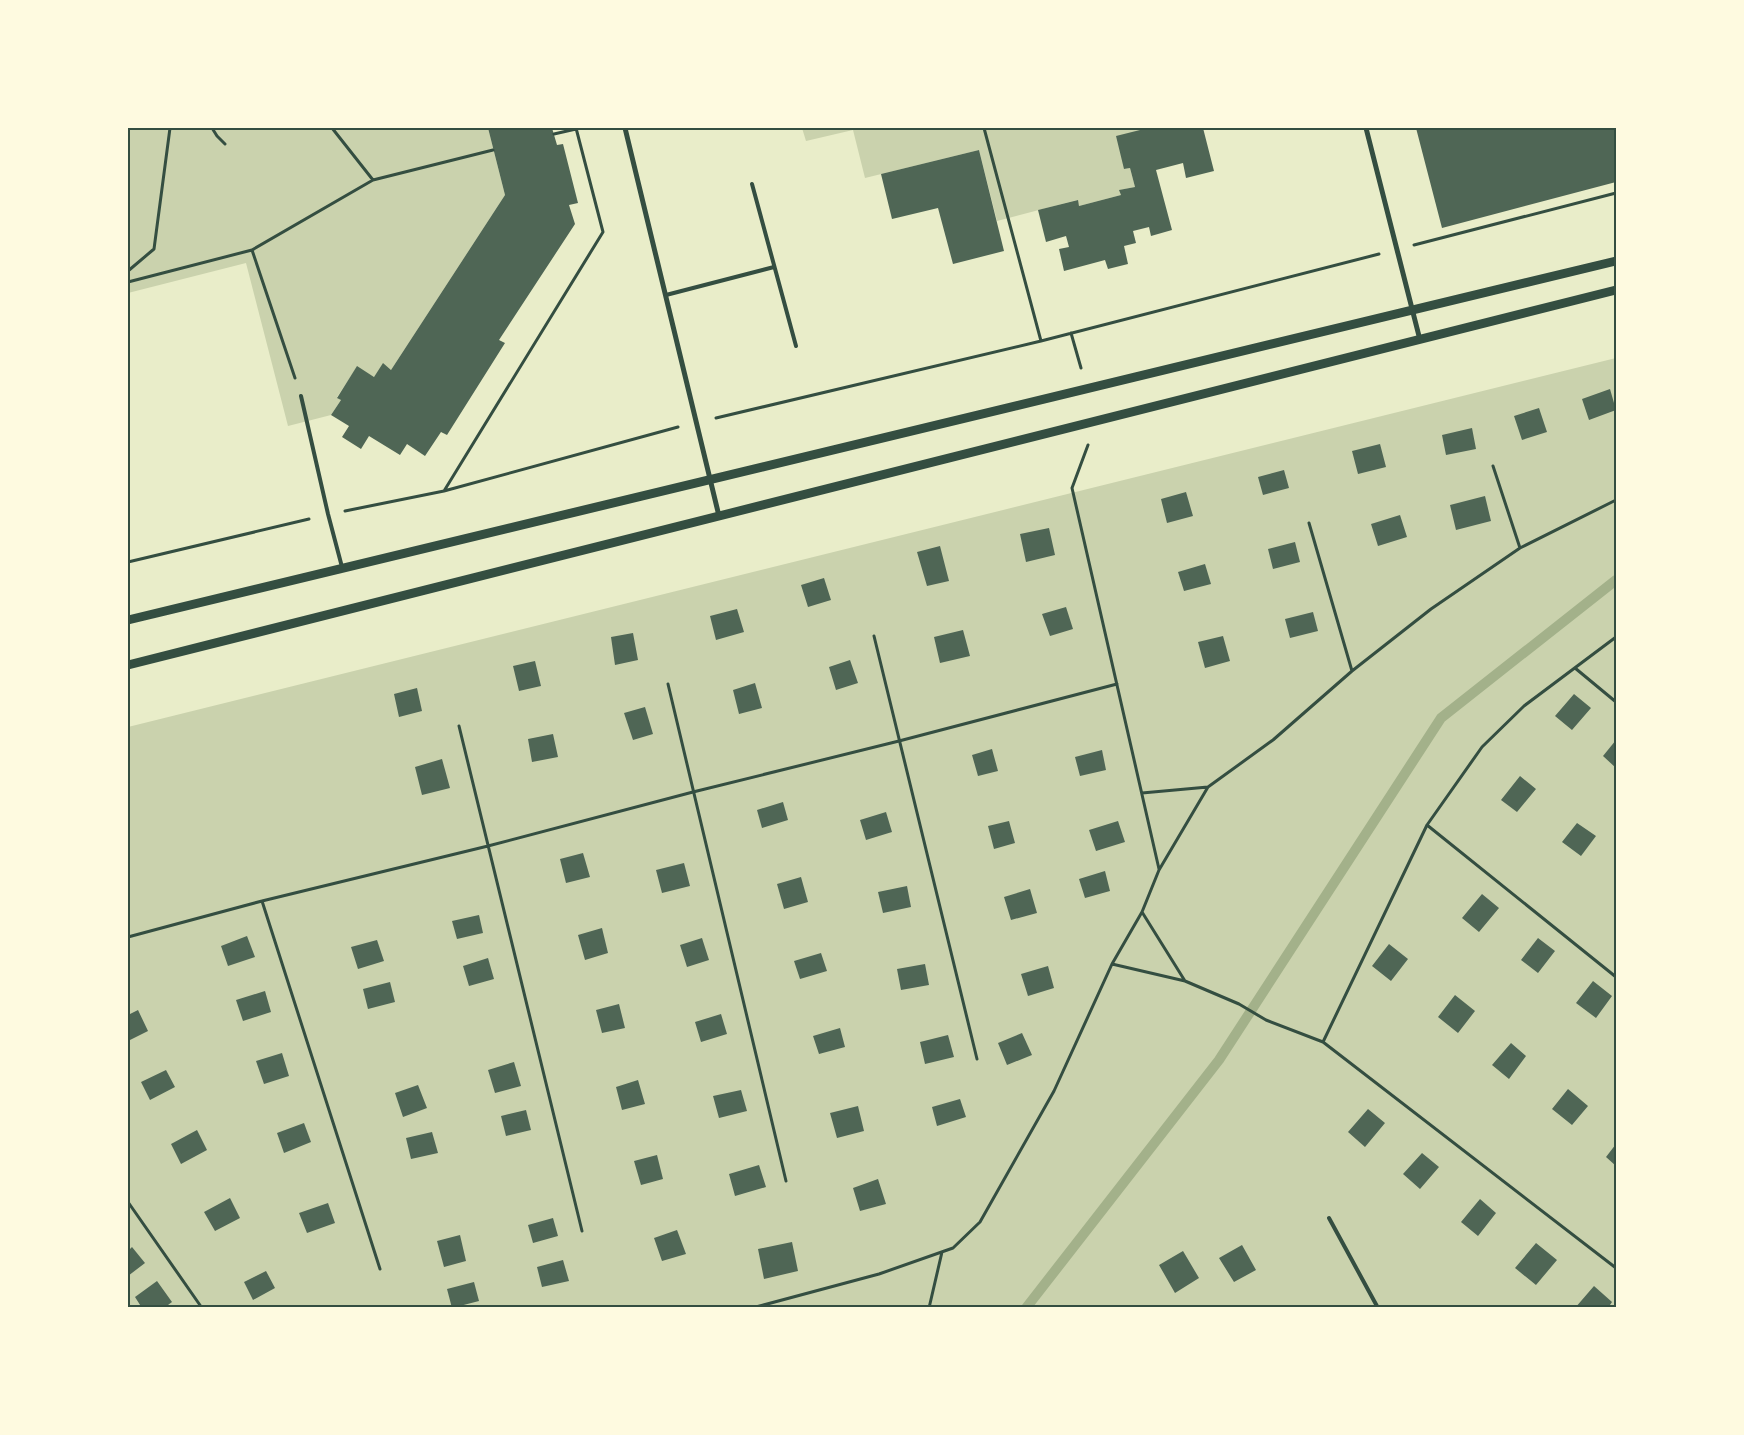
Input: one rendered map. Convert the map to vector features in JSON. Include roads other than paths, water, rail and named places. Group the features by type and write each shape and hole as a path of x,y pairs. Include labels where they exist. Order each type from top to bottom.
{"street":[{"path":"625,128 719,516"},
{"path":"1366,128 1420,340"},
{"path":"128,620 1616,261"},
{"path":"128,665 1616,290"}],"lane":[{"path":"752,184 796,346"},
{"path":"666,295 774,267"},
{"path":"301,396 342,568"},
{"path":"1329,1218 1378,1308"}],"waterway":[{"path":"1026,1308 1219,1060 1441,718 1616,580"}]}
